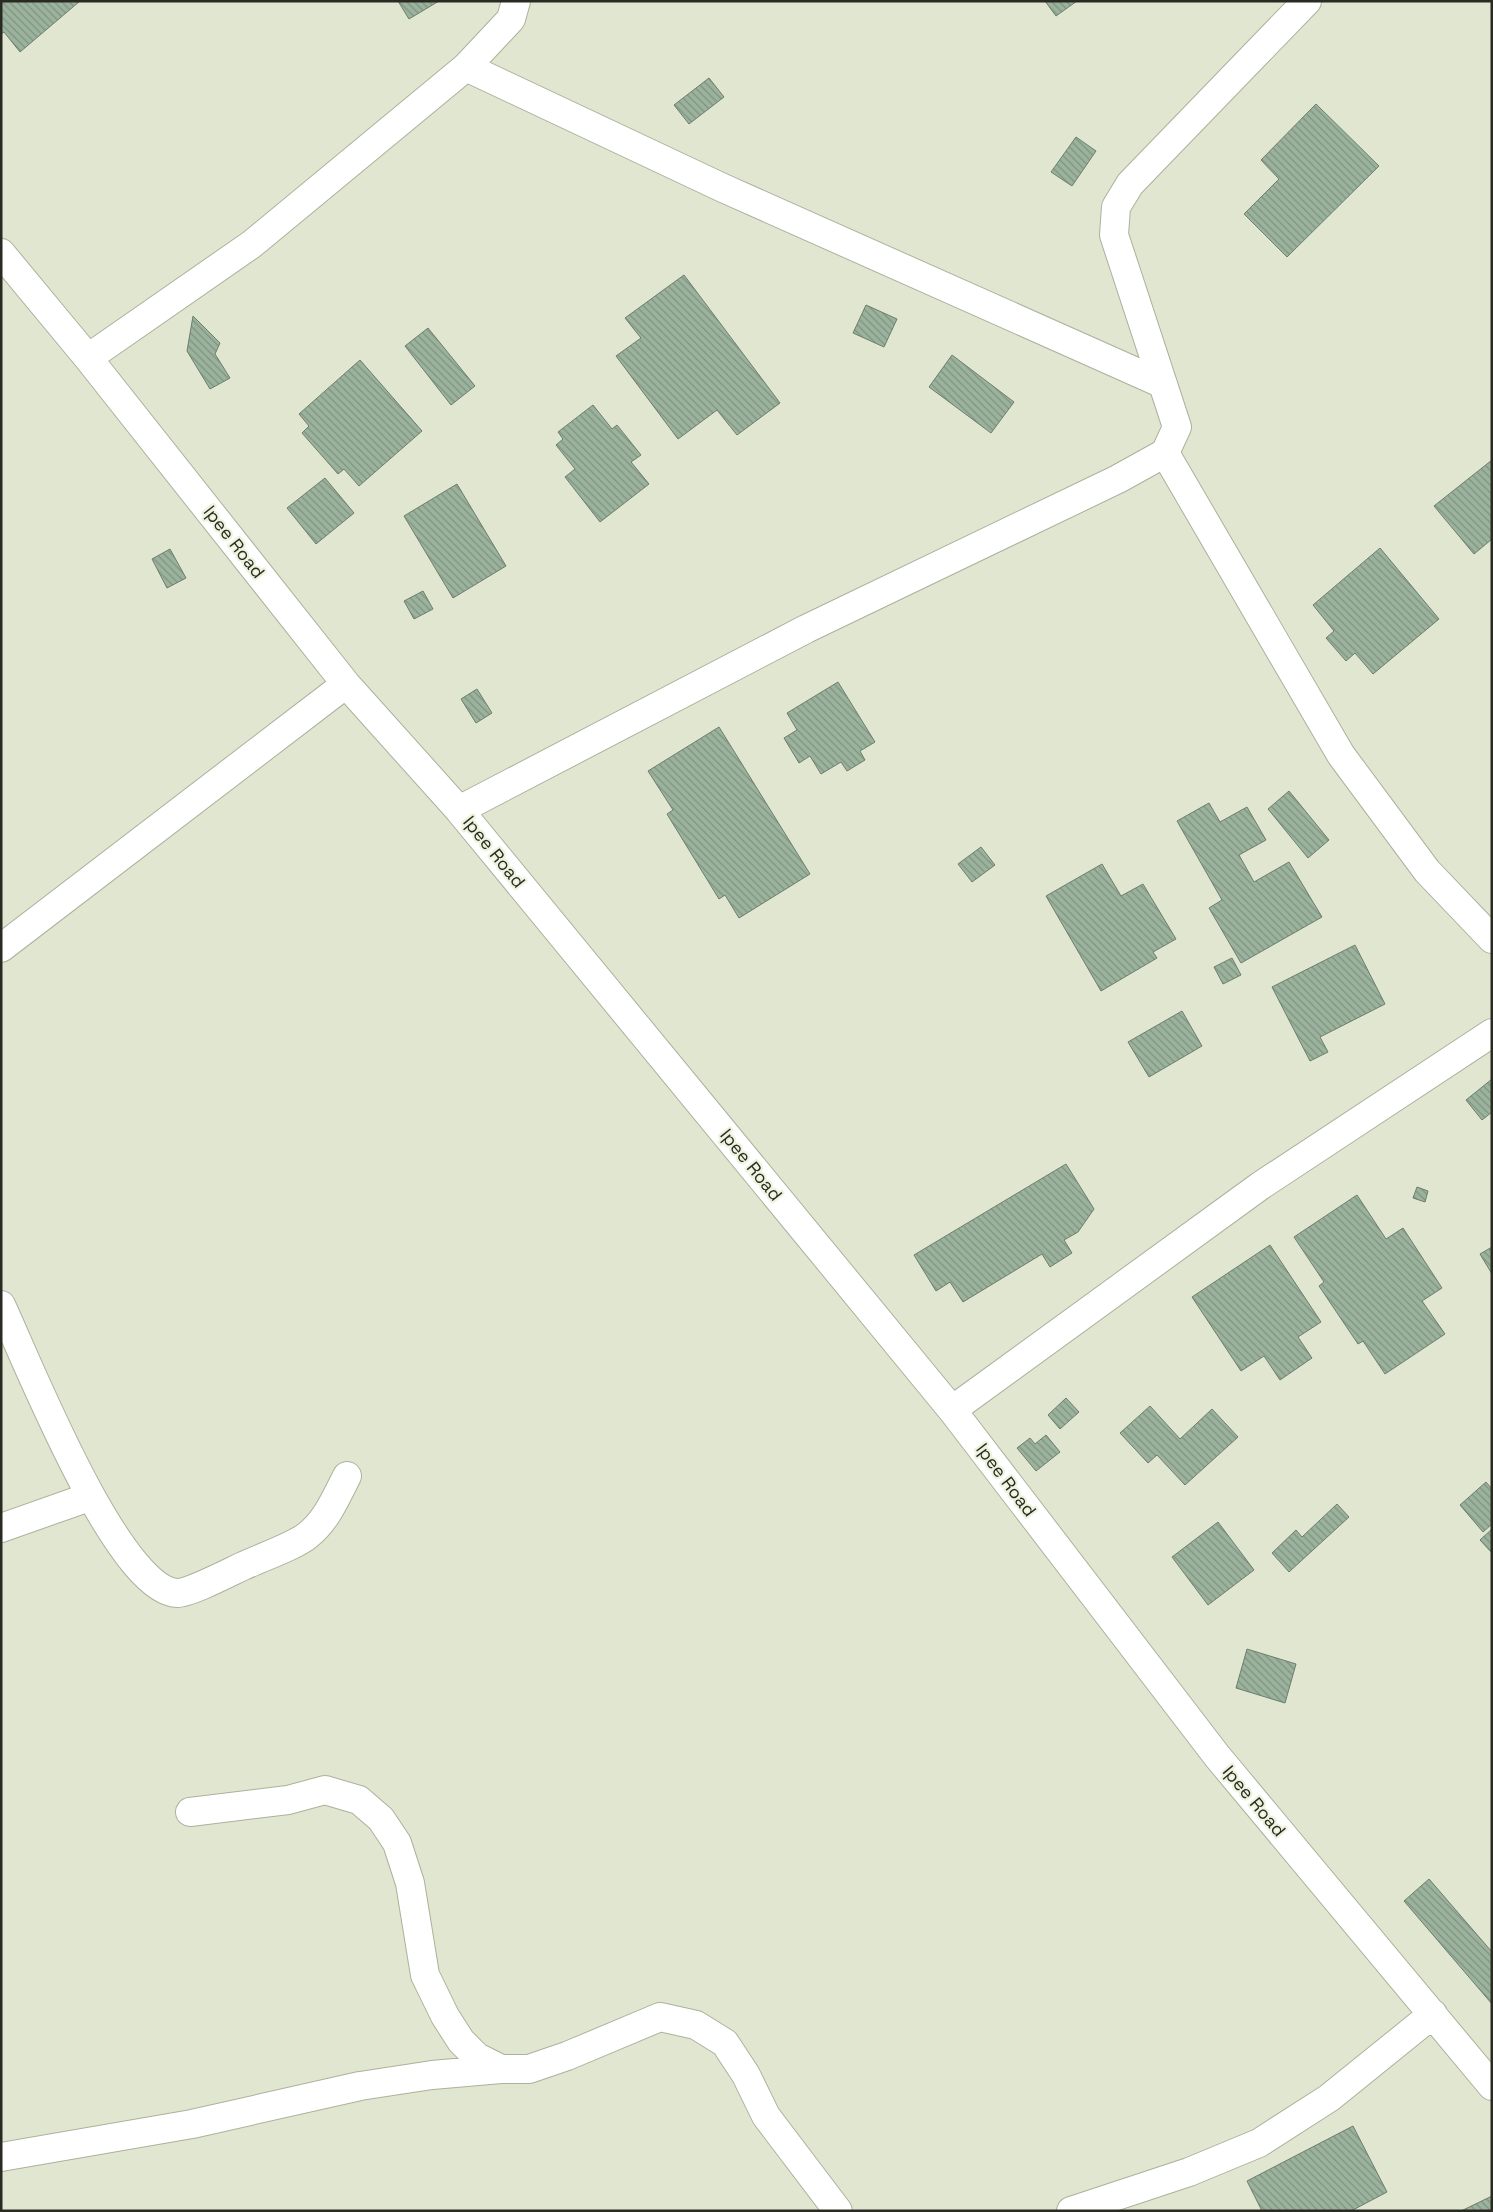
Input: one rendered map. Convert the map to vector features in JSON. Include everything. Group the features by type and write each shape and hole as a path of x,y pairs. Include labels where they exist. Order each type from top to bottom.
{"street":[{"path":"88,358 252,244 466,67 511,19 516,1"},
{"path":"459,810 806,629 1118,479 1165,452 1177,427 1114,236 1116,207 1130,184 1308,1"},
{"path":"466,67 724,188 1164,384"},
{"name":"Ipee Road","path":"1,253 88,358 346,684 459,810 952,1410 1217,1756 1492,2086"},
{"path":"1165,452 1341,755 1427,871 1492,939"},
{"path":"1,948 346,684"},
{"path":"952,1410 1260,1186 1492,1033"},
{"path":"1,1305 89,1497 141,1572 157,1586 177,1593 210,1581 307,1536 326,1517 347,1476"},
{"path":"1,1528 89,1497"},
{"path":"190,1812 288,1800 325,1790 359,1800 381,1819 397,1843 410,1883 425,1975 445,2016 462,2041 477,2057 501,2069"},
{"path":"1071,2211 1188,2172 1259,2142 1328,2098 1433,2014"},
{"path":"1,2157 192,2124 360,2086 432,2075 501,2069 530,2069 567,2056 660,2017 696,2025 724,2042 746,2074 766,2116 838,2211"}],"building":[{"path":"1,1 80,1 20,52 4,32 1,34"},
{"path":"398,1 439,1 409,19"},
{"path":"1045,1 1077,1 1056,16"},
{"path":"709,78 724,97 689,124 674,105"},
{"path":"1316,104 1379,166 1287,257 1244,214 1279,179 1261,160"},
{"path":"1076,137 1096,151 1072,186 1051,172"},
{"path":"684,275 780,403 737,435 717,410 678,439 616,356 641,338 625,318"},
{"path":"866,305 897,319 884,347 853,333"},
{"path":"193,316 220,343 215,354 230,378 210,389 187,351"},
{"path":"428,328 475,386 451,405 405,346"},
{"path":"952,355 1014,402 991,433 929,387"},
{"path":"360,360 422,431 359,486 344,469 338,474 302,433 309,426 299,414"},
{"path":"593,405 612,429 617,425 641,455 631,462 649,484 600,522 565,477 575,469 556,445 563,439 558,432"},
{"path":"1492,460 1492,539 1474,554 1434,506"},
{"path":"325,478 354,513 316,544 287,508"},
{"path":"457,484 506,566 453,598 404,516"},
{"path":"1380,548 1439,619 1373,674 1355,653 1346,661 1326,638 1334,631 1313,605"},
{"path":"170,549 186,578 167,588 152,559"},
{"path":"423,591 433,609 414,619 404,601"},
{"path":"838,682 875,742 860,751 865,760 847,771 841,762 821,774 810,756 799,763 784,738 797,730 787,713"},
{"path":"477,689 492,713 476,723 461,699"},
{"path":"719,727 810,874 739,918 725,895 719,899 667,814 673,810 648,771"},
{"path":"1289,791 1329,840 1308,858 1268,809"},
{"path":"1209,803 1220,822 1247,807 1266,840 1239,855 1254,882 1289,862 1322,917 1241,963 1209,908 1222,900 1177,821"},
{"path":"981,847 995,865 972,882 958,864"},
{"path":"1102,864 1121,896 1143,884 1176,939 1153,952 1157,958 1101,991 1046,896"},
{"path":"1355,945 1385,1004 1320,1037 1328,1052 1310,1061 1272,987"},
{"path":"1232,958 1241,975 1223,984 1214,967"},
{"path":"1182,1011 1202,1046 1149,1077 1128,1042"},
{"path":"1492,1079 1492,1112 1482,1120 1466,1100"},
{"path":"1066,1164 1094,1209 1078,1232 1064,1240 1072,1253 1050,1267 1042,1254 963,1302 950,1282 936,1291 914,1255"},
{"path":"1417,1187 1428,1191 1425,1202 1413,1198"},
{"path":"1357,1195 1386,1239 1403,1228 1442,1288 1422,1301 1445,1334 1385,1374 1363,1341 1358,1344 1319,1286 1324,1282 1294,1237"},
{"path":"1270,1245 1321,1322 1298,1337 1312,1358 1280,1380 1264,1356 1241,1371 1192,1297"},
{"path":"1492,1247 1492,1274 1480,1254"},
{"path":"1066,1398 1079,1412 1060,1429 1048,1415"},
{"path":"1150,1406 1180,1439 1212,1409 1238,1437 1185,1485 1157,1455 1148,1463 1120,1433"},
{"path":"1046,1435 1060,1452 1036,1471 1017,1448 1030,1438 1035,1444"},
{"path":"1486,1482 1492,1489 1492,1524 1483,1532 1460,1505"},
{"path":"1337,1504 1349,1517 1289,1572 1272,1553 1296,1530 1302,1537"},
{"path":"1218,1522 1254,1570 1208,1605 1172,1557"},
{"path":"1492,1529 1492,1553 1480,1540"},
{"path":"1247,1649 1296,1664 1285,1703 1236,1688"},
{"path":"1429,1879 1492,1952 1492,2004 1404,1901"},
{"path":"1353,2126 1387,2192 1351,2211 1262,2211 1247,2181"},
{"path":"1492,2196 1492,2211 1461,2211"}]}
